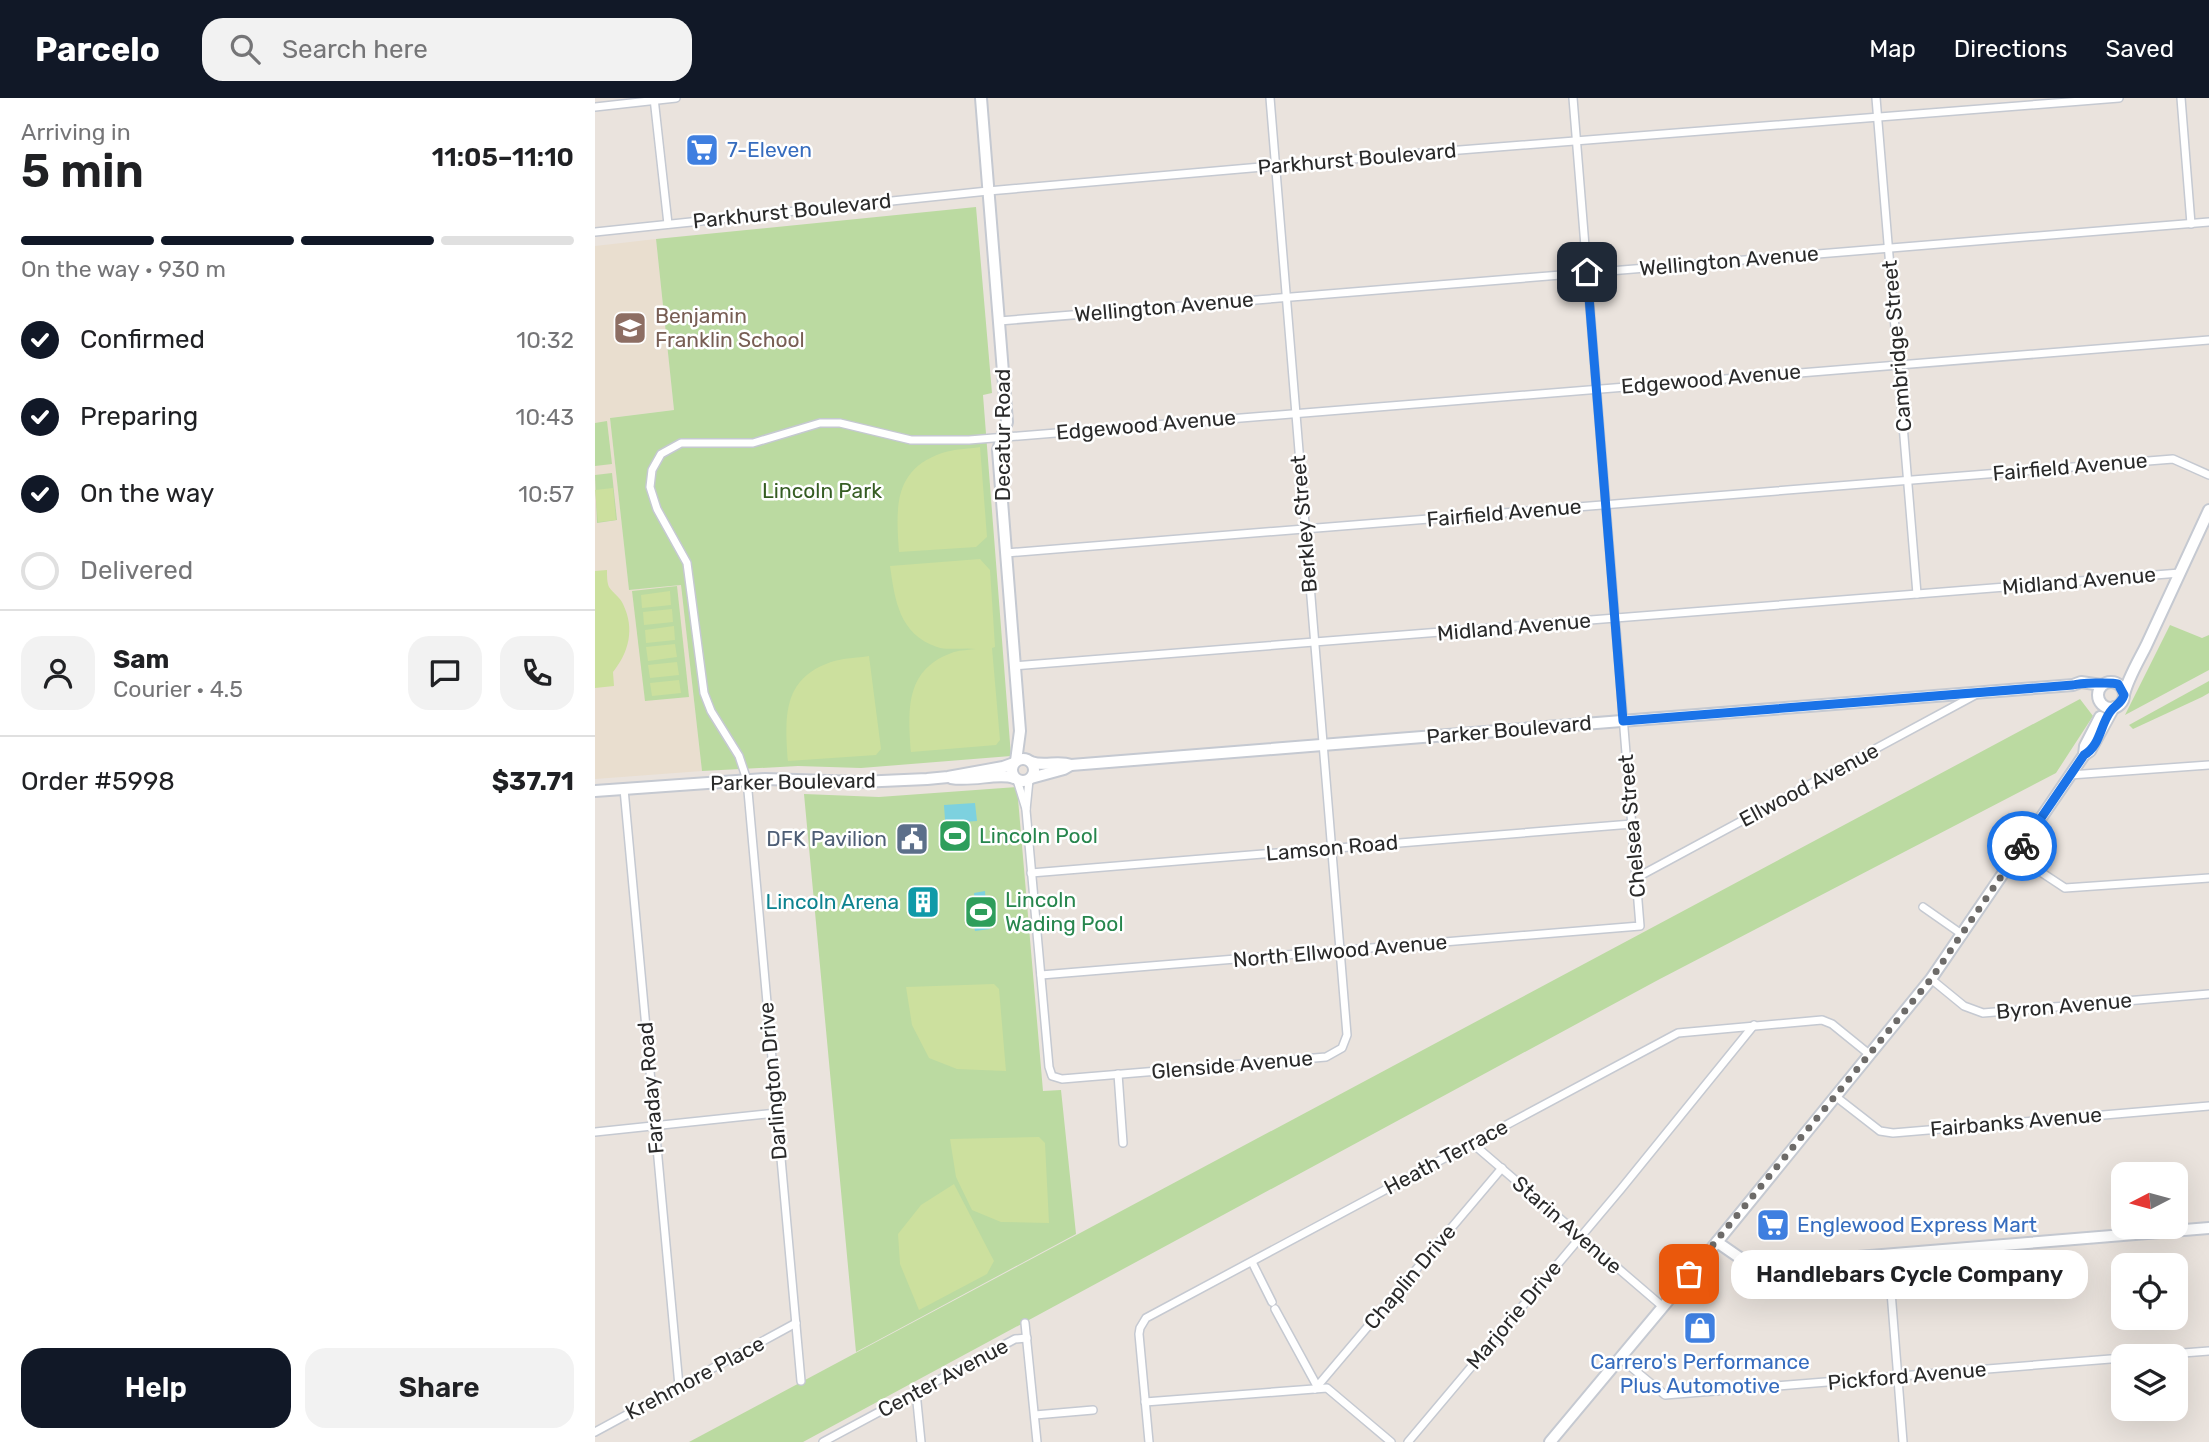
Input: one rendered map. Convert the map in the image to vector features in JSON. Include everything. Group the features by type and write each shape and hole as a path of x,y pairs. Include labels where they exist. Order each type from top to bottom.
{"street":[{"path":"595,107 676,98"},
{"name":"Decatur Road","path":"981,98 1007,422 998,450 1020,731 1030,761"},
{"name":"Berkley Street","path":"1269,98 1340,951"},
{"name":"Chelsea Street","path":"1573,98 1640,926"},
{"name":"Cambridge Street","path":"1876,98 1917,594"},
{"name":"Parkhurst Boulevard","path":"595,232 988,191 2119,98"},
{"path":"2181,98 2191,224"},
{"path":"654,99 668,224"},
{"name":"Wellington Avenue","path":"999,321 2209,222"},
{"name":"Edgewood Avenue","path":"747,780 739,756 711,711 704,693 687,563 657,509 650,487 652,470 661,454 681,443 753,443 820,423 840,423 897,438 924,441 1003,436 2209,340"},
{"name":"Fairfield Avenue","path":"1006,554 2173,459 2209,475"},
{"path":"1550,1442 1717,1242 1931,979 1963,935 2070,775 2084,755 2094,747 2114,707 2121,703 2135,665 2209,510"},
{"name":"Midland Avenue","path":"1014,666 1314,644 2180,572"},
{"path":"2084,755 2085,746 2100,717 2098,692 2106,683 2119,679 2135,665"},
{"name":"Parker Boulevard","path":"595,791 747,780 871,782 948,777 1003,767 1022,759 1043,765 1063,762 1071,765 2073,685 2081,682 2106,683"},
{"path":"2106,683 2118,684 2124,695"},
{"path":"2073,685 2091,692 2100,702 2114,707"},
{"name":"Ellwood Avenue","path":"1636,878 1980,692"},
{"name":"Decatur Road","path":"1015,762 1020,731"},
{"path":"1030,761 1034,768 1026,810 1041,975"},
{"path":"1015,762 1011,769 1026,810"},
{"name":"Parker Boulevard","path":"948,777 963,780 1003,775 1015,779 1030,779 1071,765"},
{"path":"2070,775 2209,765"},
{"name":"Darlington Drive","path":"747,780 801,1381"},
{"name":"Faraday Road","path":"624,789 679,1386"},
{"name":"Lamson Road","path":"1031,873 1632,824"},
{"path":"2015,855 2065,888 2209,878"},
{"path":"1923,907 1963,935"},
{"name":"North Ellwood Avenue","path":"1041,975 1640,926"},
{"name":"Glenside Avenue","path":"1041,975 1049,1072 1062,1079 1326,1057 1337,1053 1345,1043 1347,1035 1340,951"},
{"name":"Byron Avenue","path":"1931,979 1964,1006 1983,1013 2209,994"},
{"name":"Heath Terrace","path":"1149,1442 1139,1334 1142,1322 1472,1143 1678,1033 1817,1019 1828,1021 1868,1054"},
{"name":"Marjorie Drive","path":"1408,1442 1754,1025"},
{"path":"1118,1074 1123,1143"},
{"name":"Fairbanks Avenue","path":"1835,1096 1875,1127 1893,1133 2209,1106"},
{"path":"595,1132 776,1113"},
{"name":"Starin Avenue","path":"1472,1143 1662,1306"},
{"name":"Chaplin Drive","path":"1316,1387 1502,1168"},
{"path":"1717,1242 1742,1260 1756,1264 2209,1228"},
{"path":"1888,1254 1903,1442"},
{"path":"1252,1262 1316,1387"},
{"name":"Krehmore Place","path":"595,1432 796,1323"},
{"path":"1025,1323 1037,1442"},
{"name":"Center Avenue","path":"823,1442 1015,1339 1027,1338"},
{"path":"2188,1353 2209,1351"},
{"name":"Pickford Avenue","path":"1620,1358 1665,1395 2111,1359"},
{"path":"1145,1402 1327,1388 1391,1442"},
{"path":"916,1392 921,1442"},
{"path":"1035,1415 1093,1410"}],"shaded area":[{"path":"656,239 674,410 610,418 629,590 681,585 702,771 595,779 595,246"}],"green space":[{"name":"Lincoln Park","path":"976,207 992,393 983,395 1011,756 861,768 798,766 702,771 681,585 629,590 610,418 674,410 656,239"},
{"path":"607,421 612,464 595,466 595,423"},
{"path":"980,447 987,537 976,547 899,552 898,506 906,480 914,469 942,453"},
{"path":"612,473 617,520 597,523 595,475"},
{"path":"613,488 616,520 598,522 595,490"},
{"path":"980,559 990,570 995,647 992,648 1000,740 996,745 911,752 910,706 918,680 938,659 954,652 976,649 941,648 914,634 897,603 890,566"},
{"path":"607,570 609,587 622,602 627,613 629,631 623,656 613,672 614,686 595,688 595,571"},
{"path":"677,586 689,697 645,701 632,591"},
{"path":"670,591 671,605 642,608 641,595"},
{"path":"672,609 673,622 644,625 643,612"},
{"path":"2170,625 2202,638 2209,635 2209,670 2125,715"},
{"path":"674,626 675,640 646,643 645,630"},
{"path":"675,644 677,657 648,661 646,647"},
{"path":"869,656 881,749 876,755 788,761 787,715 795,689 803,678 831,662"},
{"path":"677,662 679,675 650,678 648,665"},
{"path":"679,680 681,693 652,696 650,683"},
{"path":"2209,681 2209,693 2202,697 2133,729 2129,725"},
{"path":"2080,699 2093,716 2056,773 1658,980 803,1442 689,1442"},
{"path":"1017,787 1043,1091 1061,1090 1076,1234 856,1352 804,794 879,797"},
{"path":"994,984 999,989 1006,1071 957,1069 929,1058 912,1025 906,987"},
{"path":"1039,1137 1045,1143 1049,1223 1001,1222 972,1210 956,1177 950,1139"},
{"path":"954,1184 994,1261 987,1274 919,1310 900,1264 898,1234 921,1205"}],"water":[{"name":"Lincoln Pool","path":"975,803 977,821 964,822 966,849 947,850 944,805"},
{"name":"Lincoln Wading Pool","path":"985,891 986,904 991,910 990,929 975,931 972,913 974,893"}],"way so far":[{"path":"1689,1274 1931,979 2022,846"}],"place":[{"name":"7-Eleven","path":"702,150"},
{"name":"Benjamin Franklin School","path":"630,328"},
{"name":"Lincoln Pool","path":"955,836"},
{"name":"DFK Pavilion","path":"912,839"},
{"name":"Lincoln Arena","path":"923,902"},
{"name":"Lincoln Wading Pool","path":"981,912"},
{"name":"Englewood Express Mart","path":"1773,1225"},
{"name":"Handlebars Cycle Company","path":"1689,1274"},
{"name":"Carrero's Performance Plus Automotive","path":"1700,1328"}],"route":[{"path":"1587,272 1623,721 2073,685 2081,682 2118,684 2124,695 2121,703 2109,713 2094,747 2084,755 2022,846"}]}
